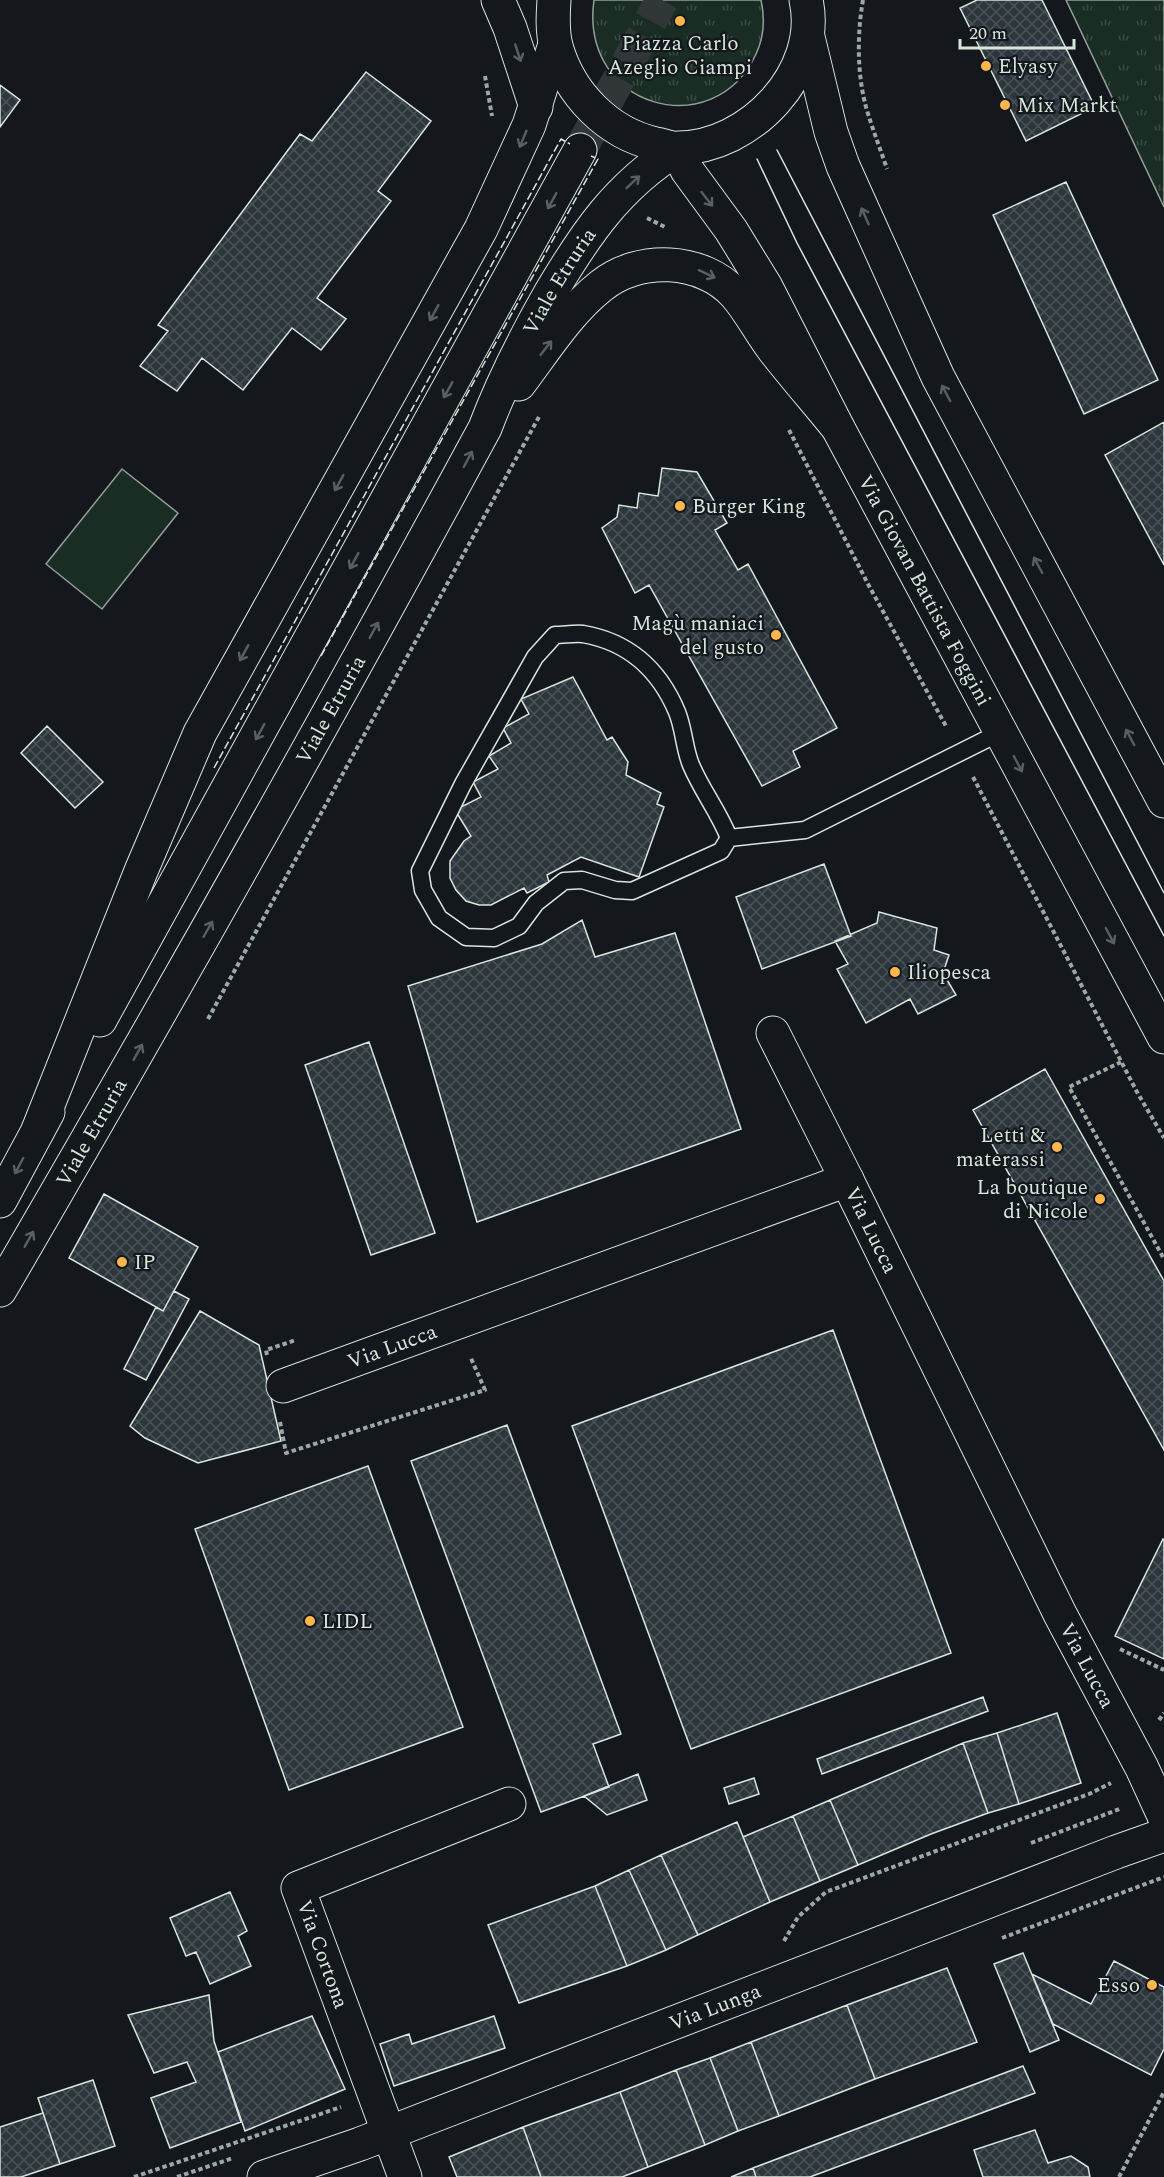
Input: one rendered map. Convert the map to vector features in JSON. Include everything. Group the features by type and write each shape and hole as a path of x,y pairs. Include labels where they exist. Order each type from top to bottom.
{"main road":[{"path":"498,0 516,44 536,107"},
{"path":"554,0 555,44 567,74 583,99 593,110 625,133 647,142 677,149 718,140 748,124 777,100 798,65 809,13"},
{"path":"809,13 836,148 938,377 1164,801"},
{"path":"38,1130 141,871 200,733 481,229 536,107 555,44"},
{"name":"Viale Etruria","path":"0,1290 279,804 485,428 512,364 537,315 583,239 618,196 637,178 677,149"},
{"name":"Via Giovan Battista Foggini","path":"677,149 687,171 731,230 766,287 838,428 1164,1037"},
{"path":"0,1201 580,150"},
{"path":"485,428 579,306 600,286 617,275 635,269 670,265 702,272 718,280 735,294 783,361 838,428"},
{"path":"773,1033 847,1180"},
{"name":"Via Lucca","path":"283,1386 847,1180 1060,1614 1142,1768 1164,1816"},
{"name":"Via Cortona","path":"388,2133 298,1888 509,1804"},
{"name":"Via Lunga","path":"264,2177 388,2133 1164,1835"},
{"path":"388,2133 405,2177"}],"lane":[{"path":"581,633 610,641 639,656 656,674 677,712 690,763 707,798 721,817 729,838 721,851 632,891 615,890 582,880 564,881 536,903 519,926 494,938 466,937 439,918 423,890 420,871 463,784 535,657 555,635 581,633"},
{"path":"729,838 805,830 1001,732"}],"path":[{"path":"863,0 860,48 866,105 889,175"},
{"path":"641,214 672,231"},
{"path":"208,1019 543,409"},
{"path":"788,428 1121,1062 1164,1138"},
{"path":"1121,1062 1069,1088 1164,1259"},
{"path":"286,1453 485,1390 467,1348"},
{"path":"1111,1645 1164,1670"},
{"path":"1159,1720 1164,1713"},
{"path":"1106,1776 1114,1792"},
{"path":"783,1945 798,1917 826,1892 1089,1794 1120,1779"},
{"path":"1025,1845 1122,1807 1118,1800"},
{"path":"775,1943 796,1935"},
{"path":"1119,2177 1164,2092"},
{"path":"134,2177 345,2105"}],"green space":[{"path":"594,0 761,0 763,27 756,54 736,82 711,99 682,105 654,102 628,89 607,67 595,37"},
{"path":"1066,0 1164,0 1164,207"},
{"path":"122,469 178,513 102,609 46,564"}],"building":[{"path":"977,0 1042,0 1095,107 1026,141 960,8"},
{"path":"366,72 431,121 378,191 391,201 317,298 346,319 321,350 292,328 243,390 202,358 177,391 140,366 168,331 158,325 300,134 312,141"},
{"path":"0,85 20,100 0,127"},
{"path":"1066,182 1158,380 1084,414 993,215"},
{"path":"1164,422 1164,565 1105,455"},
{"path":"662,468 697,472 727,523 715,530 738,570 748,564 837,728 793,751 800,767 762,786 649,585 635,593 602,528 617,517 619,505 637,508 639,493 658,496"},
{"path":"573,677 607,740 612,737 628,762 626,775 661,793 657,804 664,807 639,877 581,857 547,875 549,882 527,893 524,888 491,905 479,905 466,901 456,890 450,878 450,861 464,841 471,836 455,810 481,797 473,782 498,769 489,756 511,743 503,728 529,714 521,699"},
{"path":"47,726 103,782 75,808 21,753"},
{"path":"824,864 851,936 762,969 736,897"},
{"path":"879,912 937,928 934,950 949,955 943,973 956,995 918,1014 910,999 866,1023 837,969 848,964 835,941 877,923"},
{"path":"582,920 595,957 675,933 741,1129 477,1222 408,986 542,944"},
{"path":"369,1042 435,1233 371,1255 305,1065"},
{"path":"1045,1069 1164,1281 1164,1450 973,1110"},
{"path":"104,1194 198,1247 163,1311 69,1258"},
{"path":"174,1291 189,1299 146,1380 124,1369 156,1307 163,1311"},
{"path":"200,1311 259,1345 281,1441 198,1463 145,1438 130,1426"},
{"path":"833,1330 951,1653 691,1749 572,1426"},
{"path":"507,1425 621,1734 593,1744 609,1787 541,1812 411,1461"},
{"path":"368,1466 463,1727 289,1790 195,1529"},
{"path":"1164,1540 1164,1659 1115,1636"},
{"path":"983,1697 988,1711 822,1774 817,1759"},
{"path":"1057,1713 1081,1783 1019,1804 997,1733"},
{"path":"997,1733 1019,1804 988,1813 963,1743"},
{"path":"963,1743 988,1813 858,1865 830,1800"},
{"path":"638,1774 647,1800 607,1815 584,1796"},
{"path":"754,1778 759,1794 729,1804 724,1788"},
{"path":"830,1800 858,1865 820,1881 793,1816"},
{"path":"793,1816 820,1881 770,1902 743,1837"},
{"path":"737,1822 770,1902 698,1935 661,1855"},
{"path":"661,1855 698,1935 666,1950 629,1870"},
{"path":"629,1870 666,1950 627,1966 595,1886"},
{"path":"595,1886 627,1966 519,2003 488,1925"},
{"path":"230,1892 247,1931 238,1936 251,1966 210,1984 196,1952 186,1956 170,1918"},
{"path":"1023,1953 1059,2040 1030,2052 994,1964"},
{"path":"1114,1961 1164,1987 1164,2049 1151,2075 1053,2024 1032,1974 1091,2004"},
{"path":"947,1968 977,2042 875,2079 847,2005"},
{"path":"209,1995 214,2041 241,2122 170,2148 151,2098 196,2082 187,2062 154,2073 128,2015"},
{"path":"847,2005 875,2079 779,2116 751,2042"},
{"path":"312,2016 345,2089 245,2131 218,2052"},
{"path":"494,2016 505,2048 394,2086 380,2044 409,2034 412,2044"},
{"path":"751,2042 779,2116 738,2131 710,2058"},
{"path":"710,2058 738,2131 705,2145 676,2070"},
{"path":"1023,2066 1035,2093 810,2177 756,2177 753,2168"},
{"path":"676,2070 705,2145 648,2167 620,2092"},
{"path":"93,2080 115,2146 60,2164 38,2098"},
{"path":"620,2092 648,2167 622,2177 541,2177 523,2127"},
{"path":"43,2113 60,2164 21,2177 0,2177 0,2127"},
{"path":"523,2127 541,2177 457,2177 449,2157"},
{"path":"1035,2130 1048,2163 1071,2156 1088,2167 1090,2177 983,2177 974,2150"},
{"path":"753,2168 756,2177 731,2177"}],"tunnel":[{"path":"580,150 662,0"}],"tram line":[{"path":"777,150 1164,893"},
{"path":"757,159 797,243 1164,936"}],"fence":[{"path":"214,768 561,139 570,144"},
{"path":"321,656 598,159 591,156"}],"place":[{"name":"Piazza Carlo Azeglio Ciampi","path":"680,21"},
{"name":"Elyasy","path":"986,66"},
{"name":"Mix Markt","path":"1005,105"},
{"name":"Burger King","path":"680,506"},
{"name":"Magù maniaci del gusto","path":"776,635"},
{"name":"Iliopesca","path":"895,972"},
{"name":"Letti & materassi","path":"1057,1147"},
{"name":"La boutique di Nicole","path":"1100,1199"},
{"name":"IP","path":"122,1262"},
{"name":"LIDL","path":"310,1621"},
{"name":"Esso","path":"1152,1985"}]}
